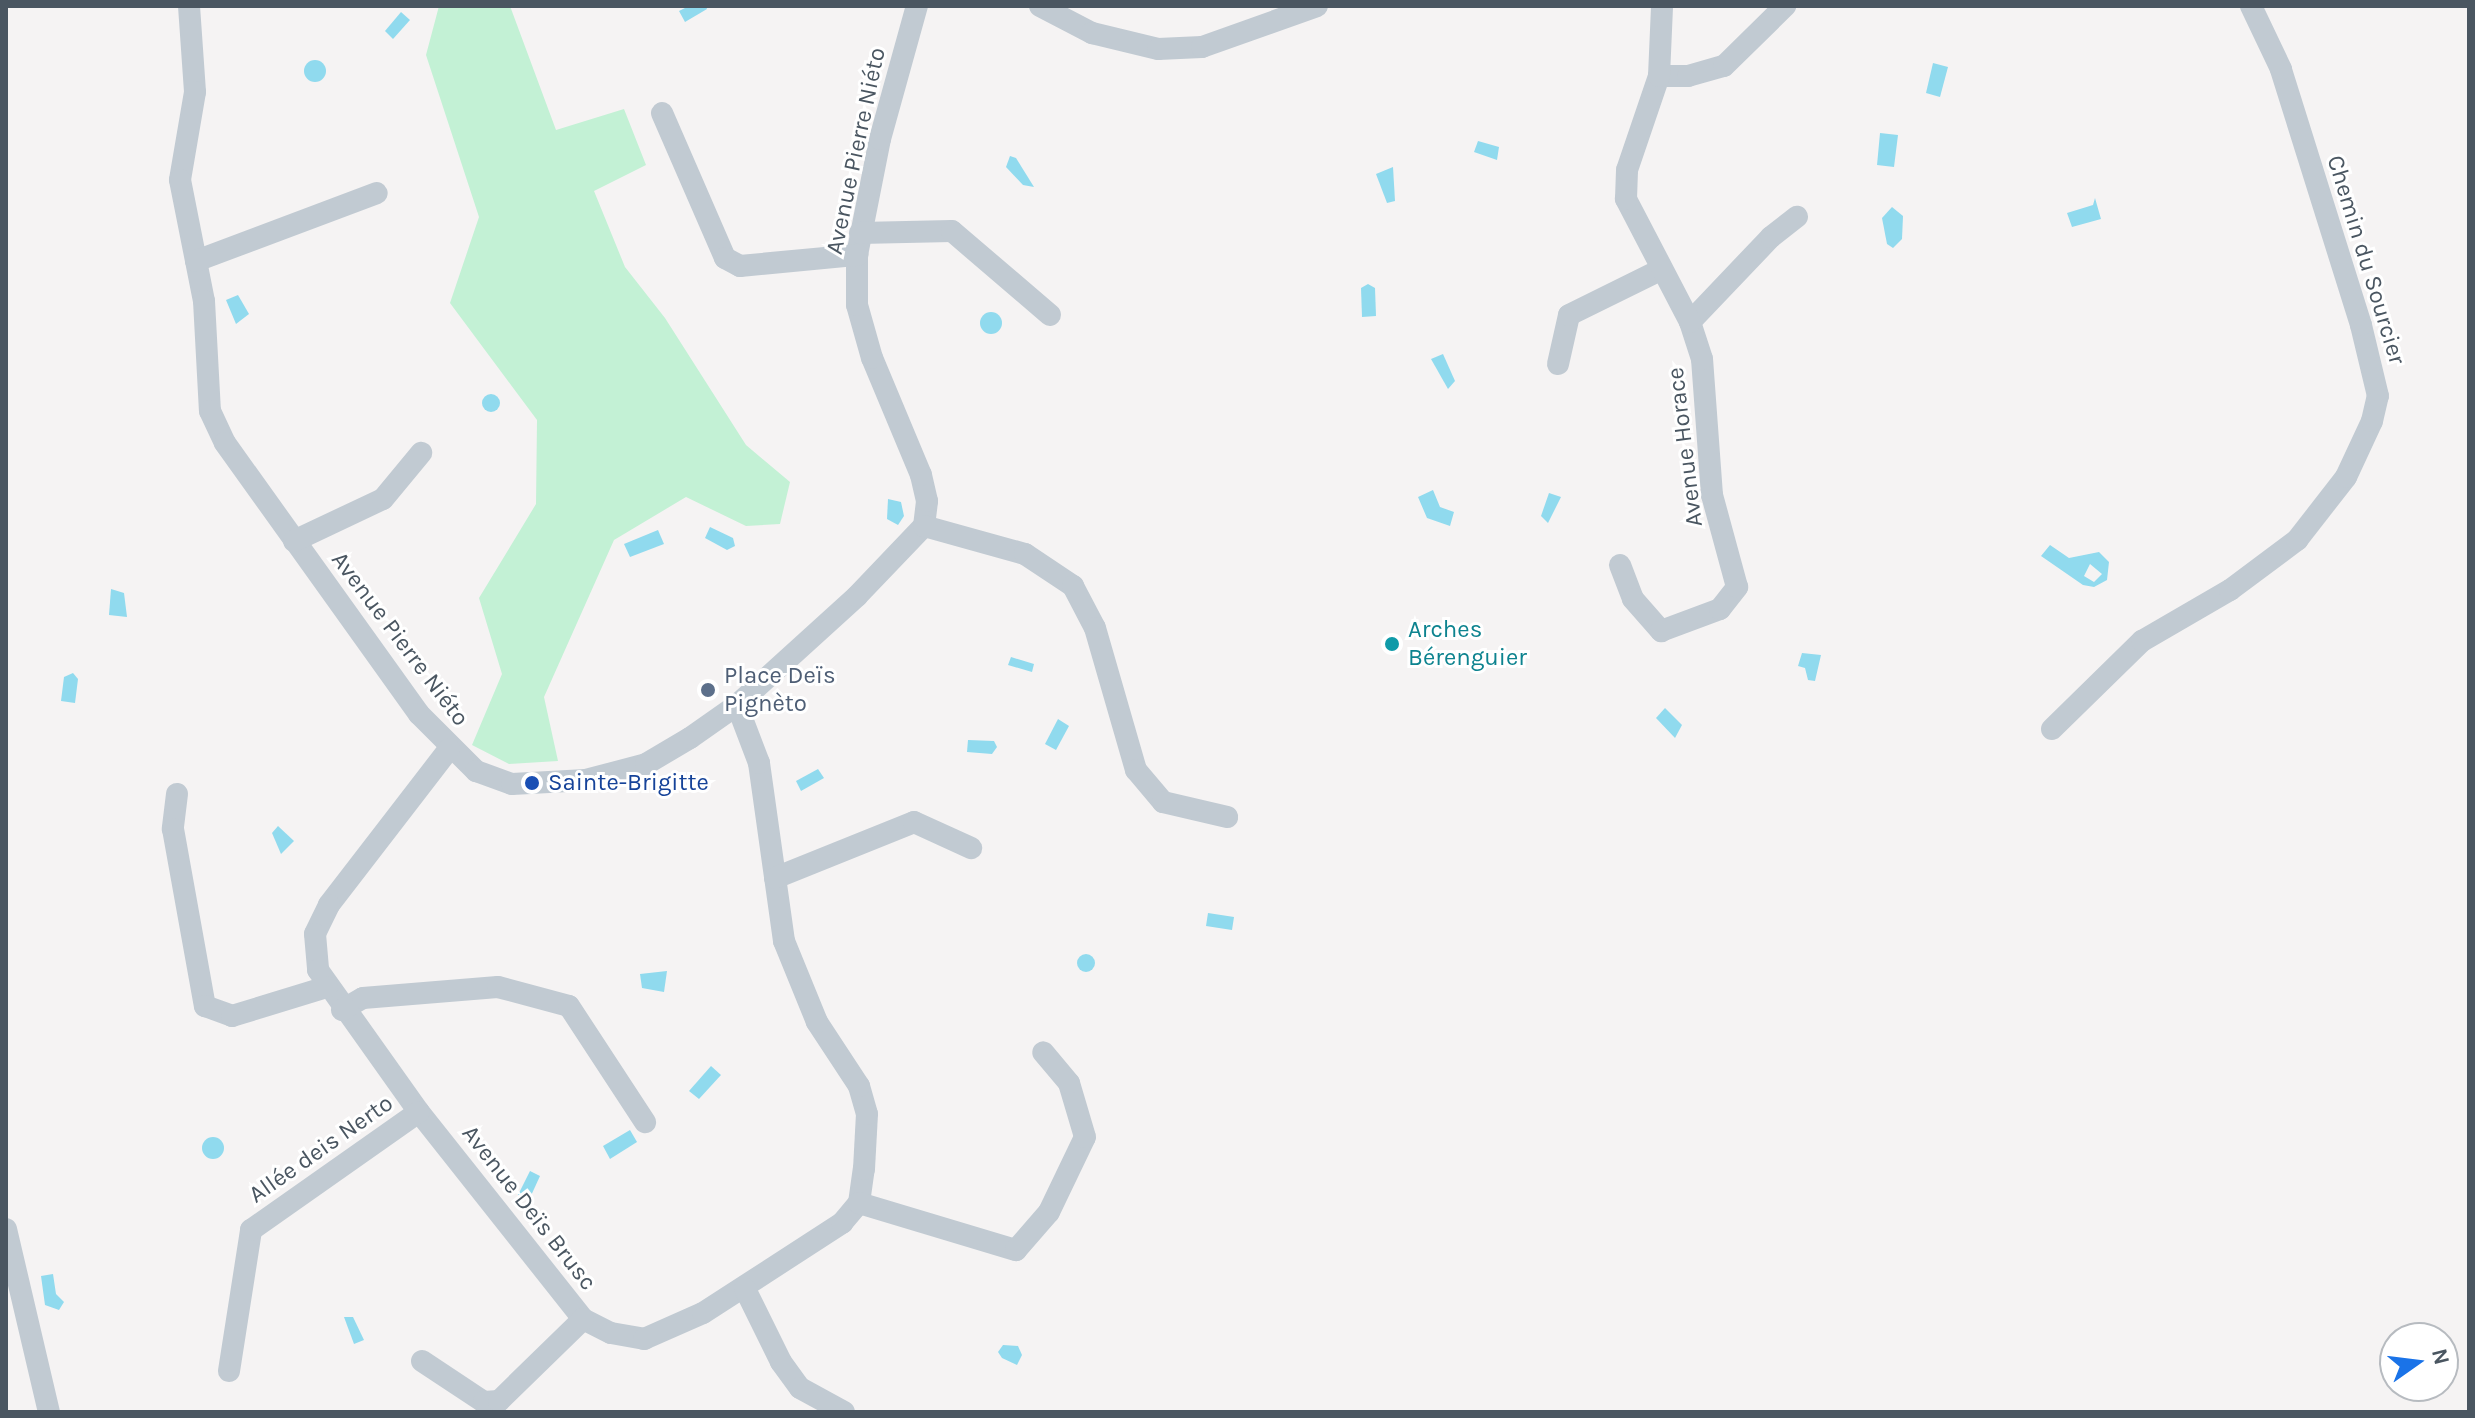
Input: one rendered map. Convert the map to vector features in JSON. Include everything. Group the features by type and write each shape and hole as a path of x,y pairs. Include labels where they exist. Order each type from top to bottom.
{"street":[{"name":"Avenue Pierre Niéto","path":"189,6 195,92 180,180 204,301 210,411 225,443 294,541 449,749 476,771 512,784 586,780 646,764 737,705 857,596 924,526 927,501 921,475 872,358 857,305 858,244 917,6"},
{"path":"1040,6 1092,33 1158,49 1202,47 1317,6"},
{"name":"Avenue Horace","path":"1620,565 1633,599 1661,631 1720,609 1737,587 1712,495 1709,408 1690,322 1660,270 1626,199 1627,170 1659,76 1662,6"},
{"path":"1659,76 1688,76 1724,66 1785,6"},
{"name":"Chemin du Sourcier","path":"2052,729 2142,641 2230,590 2297,540 2346,477 2372,421 2378,396 2361,325 2281,69 2251,6"},
{"path":"662,113 725,258 740,266 858,244 952,231 1050,315"},
{"path":"196,261 377,193"},
{"path":"1690,322 1797,217"},
{"path":"1558,364 1569,315 1660,270"},
{"path":"294,541 383,499 421,453"},
{"path":"924,526 1025,554 1073,586 1095,628 1136,770 1163,802 1227,817"},
{"path":"737,705 759,763 784,941 796,981 859,1086 867,1114 859,1203 1016,1250 1049,1212 1085,1137 1069,1083 1043,1052"},
{"name":"Avenue Deïs Brusc","path":"449,749 329,905 315,934 318,970 342,1010 419,1112 583,1319 611,1333 644,1339 676,1329 745,1289 842,1223 859,1203"},
{"path":"177,794 173,829 205,1006 232,1016 327,987"},
{"path":"775,878 914,822 971,848"},
{"path":"342,1010 363,998 498,987 569,1006 645,1122"},
{"name":"Allée deis Nerto","path":"229,1371 251,1230 419,1112"},
{"path":"6,1229 12,1282 49,1412"},
{"path":"745,1289 781,1362 800,1388 844,1412"},
{"path":"422,1361 484,1402 499,1401 583,1319"}],"green space":[{"path":"439,6 510,6 556,130 624,109 646,165 594,191 625,267 665,318 746,445 790,482 780,524 746,526 686,497 614,540 544,697 558,761 509,764 472,745 502,674 479,598 536,504 537,420 450,303 479,217 426,55"}],"water":[{"path":"689,6 706,6 707,9 685,22 679,11"},
{"path":"401,12 410,20 393,39 385,31"},
{"path":"315,60 323,63 326,71 323,79 315,82 307,79 304,71 307,63"},
{"path":"1933,63 1948,67 1940,97 1926,93"},
{"path":"1880,133 1898,135 1894,167 1877,165"},
{"path":"1478,141 1499,147 1497,160 1474,152"},
{"path":"1010,156 1016,158 1034,187 1023,185 1006,167"},
{"path":"1393,167 1395,201 1387,203 1376,174"},
{"path":"2095,198 2101,219 2072,227 2067,213 2093,205"},
{"path":"1892,207 1903,216 1902,239 1893,248 1887,244 1882,218"},
{"path":"1368,284 1375,288 1376,316 1362,317 1361,288"},
{"path":"238,295 249,314 236,324 226,300"},
{"path":"991,312 999,315 1002,323 999,331 991,334 983,331 980,323 983,315"},
{"path":"1443,354 1455,381 1448,389 1431,359"},
{"path":"491,394 500,403 491,412 482,403"},
{"path":"1433,490 1440,507 1454,512 1450,526 1427,518 1418,497"},
{"path":"1549,493 1561,497 1548,523 1541,516"},
{"path":"888,499 901,502 904,516 898,525 887,519"},
{"path":"710,527 733,538 735,546 727,550 705,538"},
{"path":"658,530 664,544 630,557 624,544"},
{"path":"2050,545 2069,558 2099,552 2109,562 2107,580 2094,587 2083,585 2041,556","holes":["2090,564 2102,574 2094,582 2084,576"]},
{"path":"111,589 124,593 127,617 109,615"},
{"path":"1802,653 1821,655 1815,681 1808,680 1805,668 1798,666"},
{"path":"1011,657 1034,664 1032,672 1008,665"},
{"path":"73,673 78,679 75,703 61,701 64,677"},
{"path":"1665,708 1682,725 1675,738 1656,718"},
{"path":"1058,719 1069,726 1056,750 1045,744"},
{"path":"968,740 994,741 997,747 992,754 967,752"},
{"path":"818,769 824,778 801,791 796,781"},
{"path":"278,826 294,841 281,854 272,833"},
{"path":"1208,913 1234,917 1232,930 1206,926"},
{"path":"1082,954 1090,954 1095,963 1093,970 1082,972 1077,967 1077,959"},
{"path":"667,971 664,992 642,988 640,974"},
{"path":"711,1066 721,1075 699,1099 689,1091"},
{"path":"630,1130 637,1142 610,1159 603,1146"},
{"path":"213,1137 221,1140 224,1148 221,1156 213,1159 205,1156 202,1148 205,1140"},
{"path":"530,1171 540,1176 529,1200 518,1195"},
{"path":"53,1274 56,1294 64,1302 59,1310 45,1305 41,1276"},
{"path":"344,1317 353,1317 364,1340 354,1344"},
{"path":"1003,1345 1018,1346 1022,1355 1017,1365 1002,1358 998,1352"}],"place":[{"name":"Arches Bérenguier","path":"1392,644"},
{"name":"Place Deïs Pignèto","path":"708,690"},
{"name":"Sainte-Brigitte","path":"532,783"}]}
